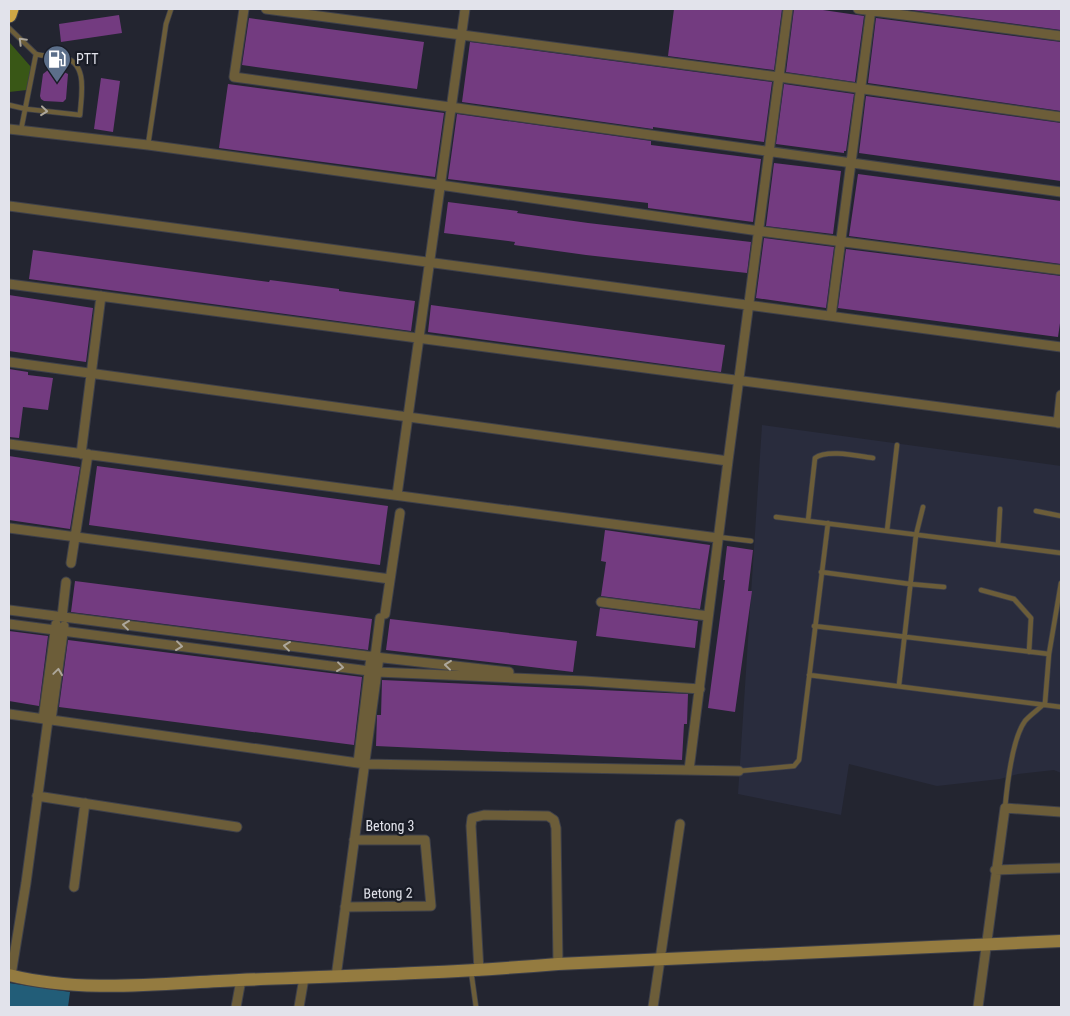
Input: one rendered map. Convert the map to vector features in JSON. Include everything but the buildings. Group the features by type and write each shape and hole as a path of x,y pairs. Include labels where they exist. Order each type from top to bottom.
{"highway":[{"path":"9,15 12,9"}],"street":[{"path":"244,9 234,77 1061,192"},
{"path":"266,9 779,77 1061,117"},
{"path":"397,495 465,9"},
{"path":"689,770 738,380 788,9"},
{"path":"858,9 1061,36"},
{"path":"831,316 871,10"},
{"path":"9,129 148,145 759,231 1061,270"},
{"path":"9,206 1061,347"},
{"path":"9,284 1060,423 1061,395"},
{"path":"71,563 84,454 91,373 102,296"},
{"path":"9,362 728,461"},
{"path":"9,444 718,537"},
{"path":"336,977 373,671 400,513"},
{"path":"9,528 390,579"},
{"path":"66,582 26,883 10,975 29,980 107,986 475,971 558,964 986,946 1061,941"},
{"path":"601,602 708,616"},
{"path":"9,610 375,657 584,681"},
{"path":"9,624 373,671 700,688"},
{"path":"9,714 361,764 739,771"},
{"path":"37,796 237,827"},
{"path":"74,887 85,803"},
{"path":"978,1007 995,870 1005,808 1061,812"},
{"path":"475,971 471,826 472,818 484,815 548,816 554,820 556,828 558,964"},
{"path":"653,1007 680,824"},
{"name":"Betong 3","path":"354,840 426,840 431,906"},
{"path":"995,870 1061,868"},
{"name":"Betong 2","path":"345,907 431,906"},
{"path":"299,1007 304,978"},
{"path":"236,1007 240,980"}],"lane":[{"path":"148,145 166,24 171,9"},
{"path":"9,28 36,54 64,58 73,62 82,75 80,115 26,109 9,105"},
{"path":"21,130 36,54"},
{"path":"887,531 897,445"},
{"path":"808,520 815,458 827,453 873,458"},
{"path":"898,685 916,535 923,508"},
{"path":"998,545 1000,509"},
{"path":"1036,511 1061,516"},
{"path":"776,517 828,522 1061,553"},
{"path":"739,771 794,766 799,760 828,522"},
{"path":"718,537 751,541"},
{"path":"821,572 944,587"},
{"path":"1005,808 1007,782 1018,736 1025,721 1045,703 1050,654 1061,583"},
{"path":"981,590 1014,599 1031,618 1029,652"},
{"path":"814,626 1050,654"},
{"path":"809,674 1045,703 1061,707"},
{"path":"475,971 476,1007"}],"shaded area":[{"path":"762,425 1061,466 1061,773 1054,770 1018,774 1000,779 937,786 849,764 841,815 738,794"}],"green space":[{"path":"10,43 31,67 27,90 9,92"}],"water":[{"path":"9,983 70,992 68,1007 9,1007"}],"place":[{"name":"PTT","path":"57,83"}]}
